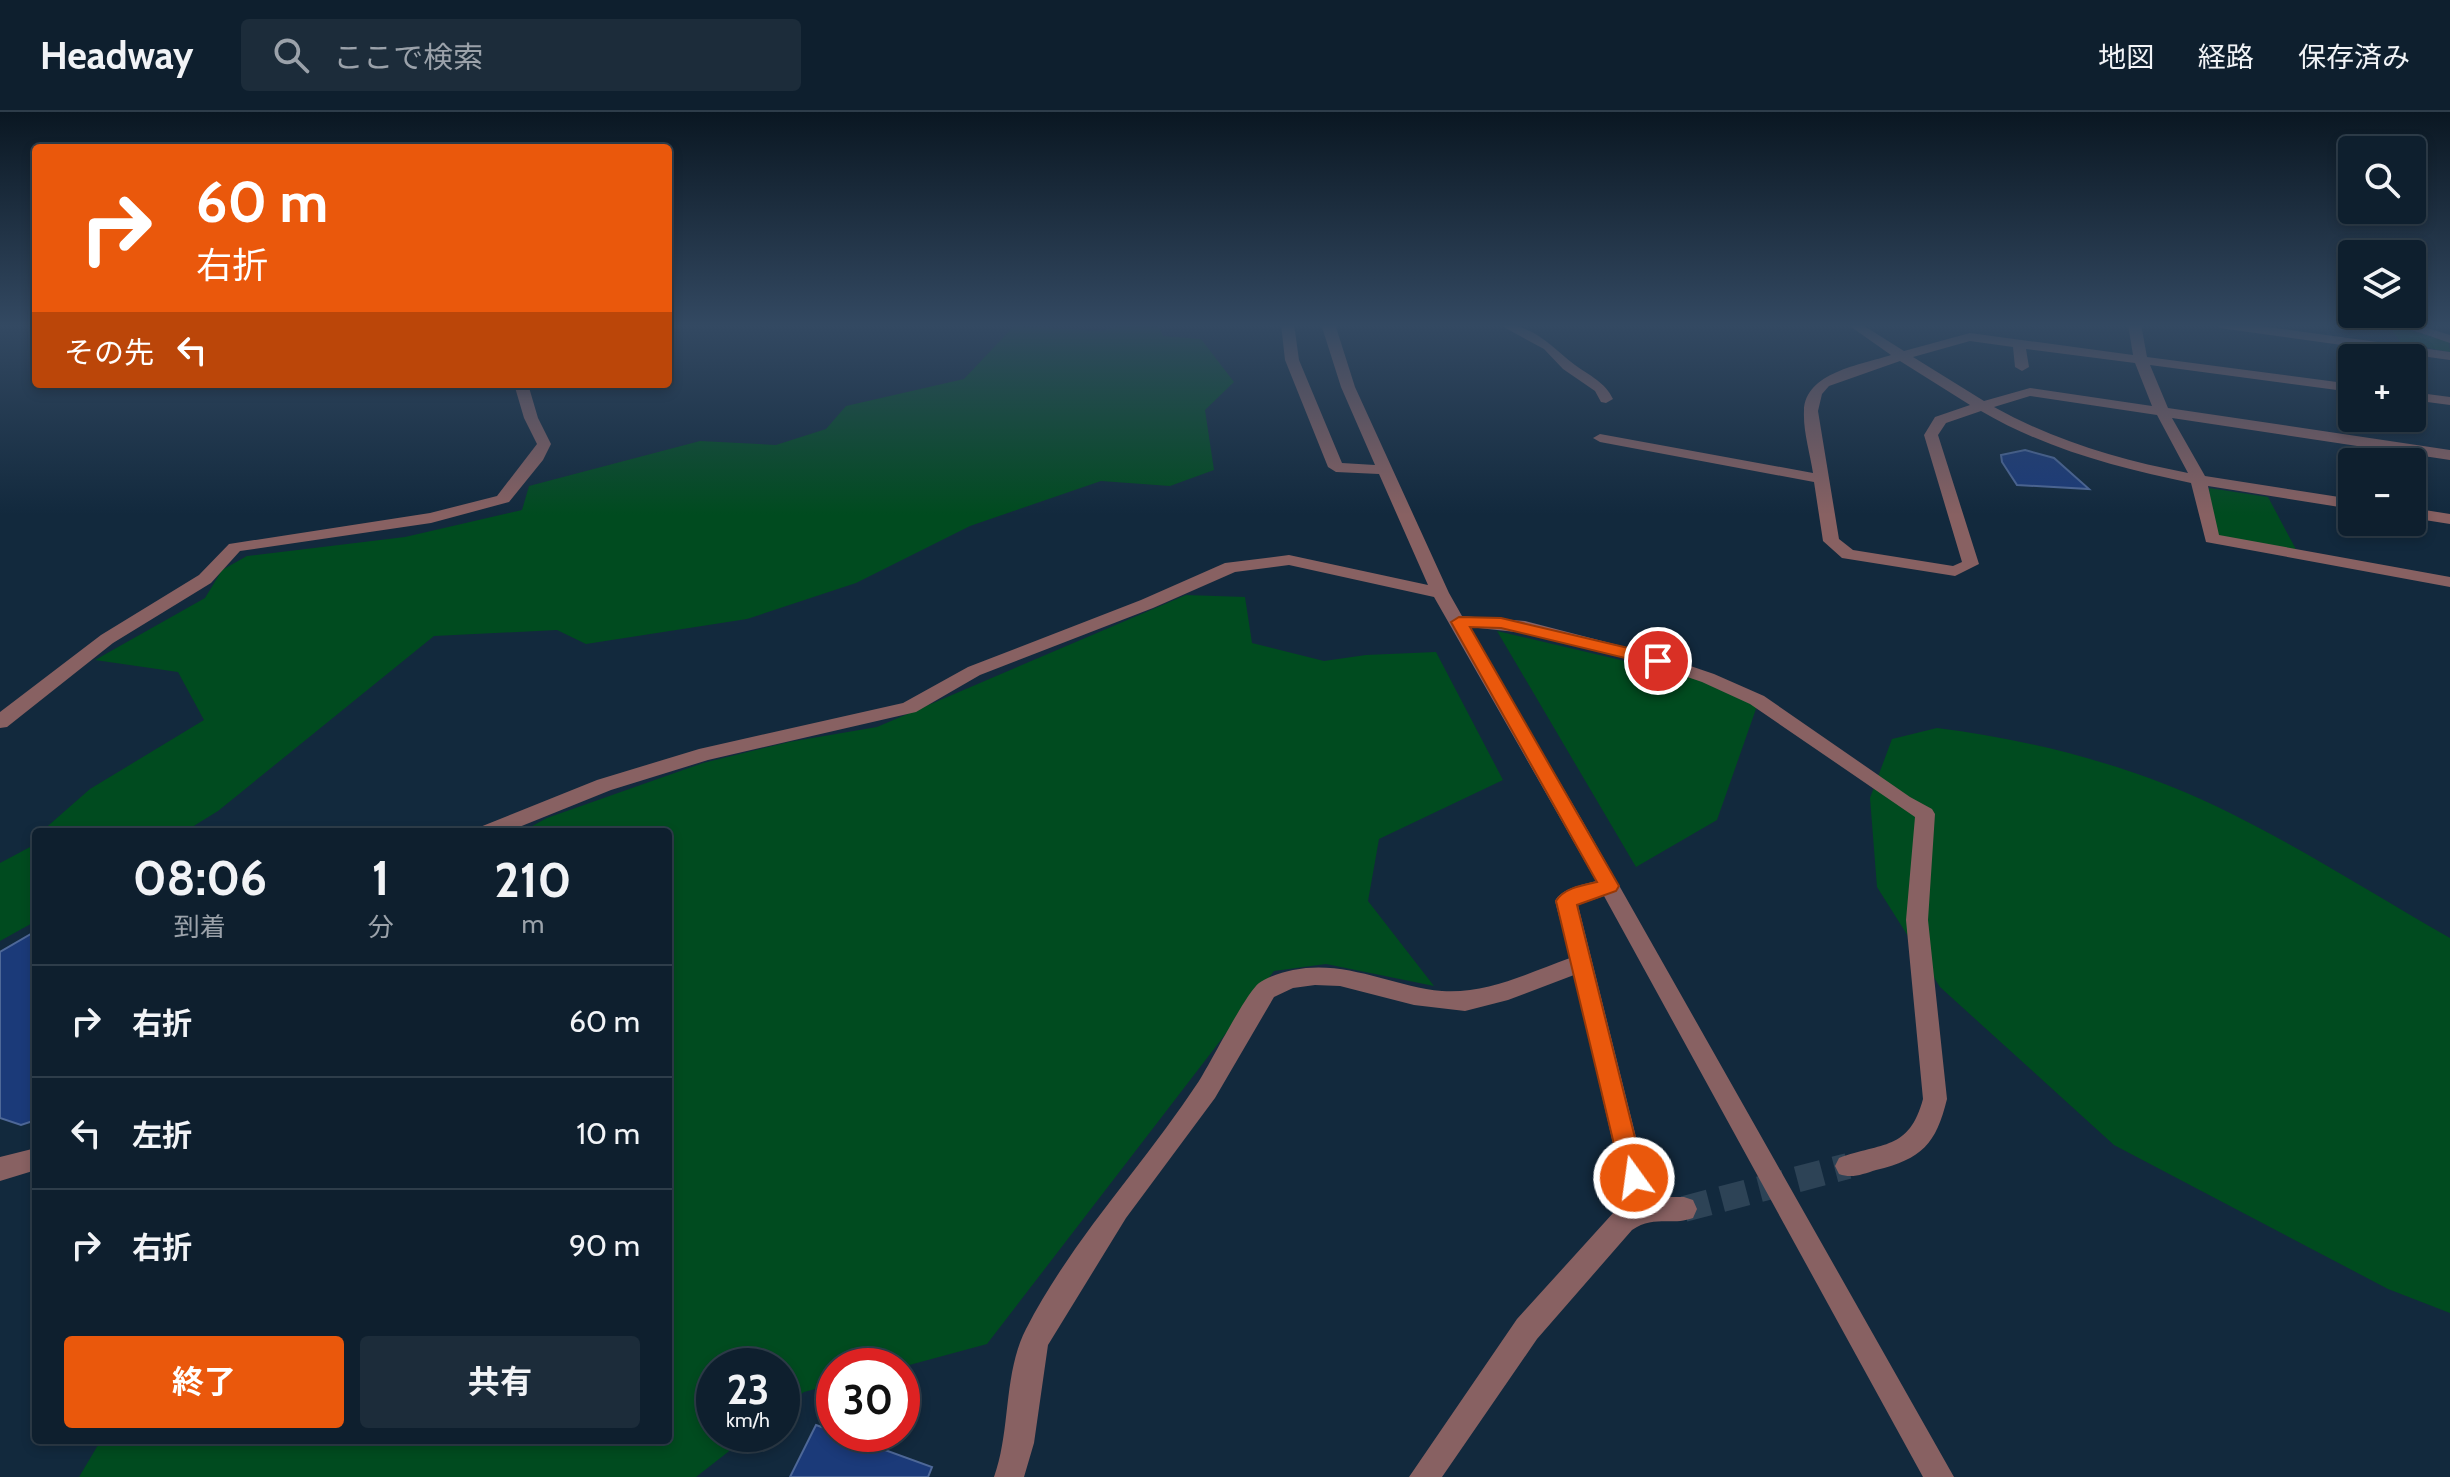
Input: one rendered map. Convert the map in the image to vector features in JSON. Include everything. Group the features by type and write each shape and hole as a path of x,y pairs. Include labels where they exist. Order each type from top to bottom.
{"street":[{"path":"0,722 107,639 205,579 235,547 431,518 503,499 518,477 541,454 544,444 531,418 522,388"},
{"path":"1303,388 1336,467 1385,470"},
{"path":"1348,388 1440,593 1609,886 1939,1477"},
{"path":"1599,388 1606,399"},
{"path":"1820,388 1815,393 1811,411 1831,541 1848,554 1955,571 1971,564 1931,435 1940,420 1981,404 2030,392 2450,455"},
{"path":"1955,388 2046,439 2129,465 2338,502"},
{"path":"2152,388 2198,478 2212,539 2450,582"},
{"path":"2426,398 2450,401"},
{"path":"1600,438 1822,479"},
{"path":"2426,515 2450,519"},
{"path":"496,828 604,785 706,754 909,708 974,671 1147,604 1231,567 1289,560 1440,593"},
{"path":"1459,622 1480,621 1525,627 1658,661 1708,678 1757,700 1903,802 1925,814 1917,920 1935,1099 1931,1120 1922,1139 1908,1149 1848,1166"},
{"path":"1609,886 1566,901 1641,1209"},
{"path":"1009,1477 1017,1458 1028,1362 1036,1339 1117,1209 1206,1090 1266,990 1281,981 1297,977 1329,975 1352,978 1416,996 1464,1001 1582,963"},
{"path":"0,1169 32,1160"},
{"path":"1424,1477 1527,1329 1623,1221 1641,1209 1684,1209"}],"green space":[{"path":"926,388 1228,388 1205,410 1214,470 1170,486 1101,481 970,526 856,583 747,619 586,644 557,630 434,636 218,811 190,828 46,828 90,789 204,720 178,672 95,660 205,598 222,570 247,556 405,537 522,510 529,486 700,441 776,445 826,429 846,406"},
{"path":"2209,488 2268,497 2299,555 2212,539"},
{"path":"1186,595 1245,597 1252,643 1324,661 1366,655 1436,652 1503,780 1379,839 1368,901 1434,986 1326,964 1274,971 987,1344 920,1362 920,1348 816,1348 816,1389 800,1395 800,1348 696,1348 696,1452 728,1452 696,1477 79,1477 99,1444 672,1444 672,828 528,828 547,818 703,763 789,742 877,727"},
{"path":"1497,631 1693,677 1757,706 1717,820 1636,867"},
{"path":"1937,728 2052,749 2163,783 2262,829 2450,938 2450,1313 2388,1289 2114,1145 1940,987 1877,887 1870,798 1892,739"},
{"path":"32,846 32,923 0,941 0,863"}],"water":[{"path":"2025,450 2054,458 2089,489 2017,485 2002,462 2001,455"},
{"path":"32,933 32,1121 21,1125 0,1118 0,952"},
{"path":"816,1425 816,1452 891,1452 932,1467 928,1477 790,1477"}],"tunnel":[{"path":"1684,1209 1848,1166"}],"route":[{"path":"1634,1178 1566,901 1609,886 1459,622 1480,621 1525,627 1658,661"}]}
